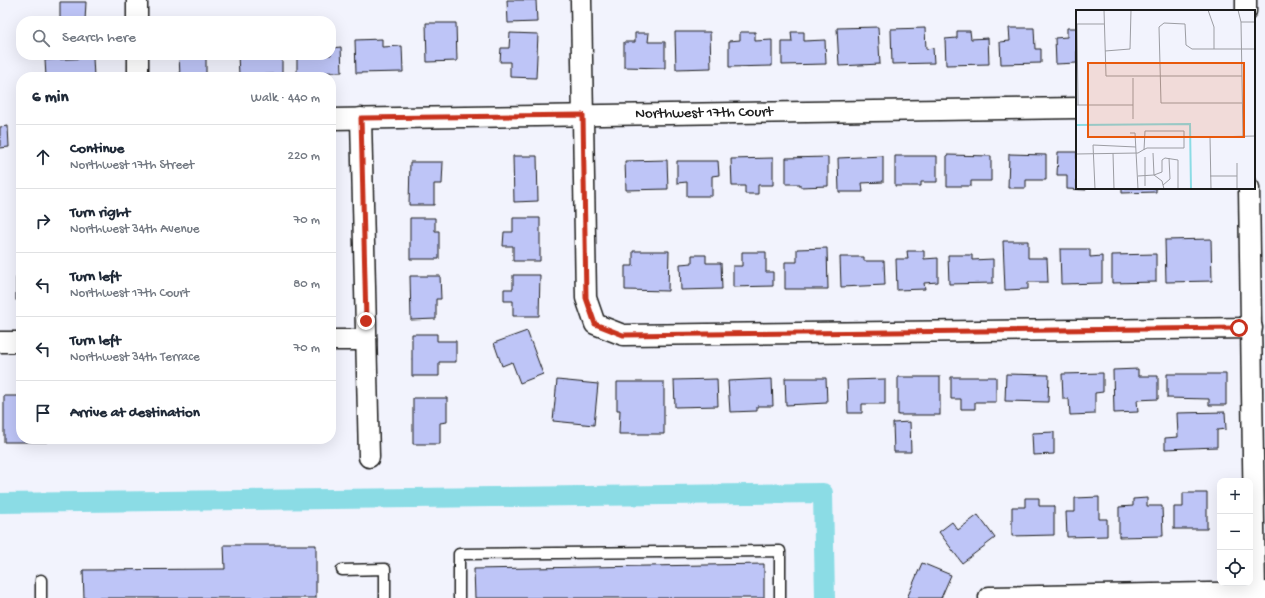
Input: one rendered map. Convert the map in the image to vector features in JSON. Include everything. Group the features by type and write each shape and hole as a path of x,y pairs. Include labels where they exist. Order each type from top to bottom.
{"street":[{"path":"137,0 137,16"},
{"path":"581,0 586,298 595,324 623,335 1252,328"},
{"path":"138,60 138,72"},
{"name":"Northwest 17th Court","path":"336,119 1076,108"},
{"path":"361,118 369,457"},
{"path":"989,597 1260,592 1249,189"},
{"path":"336,340 366,340"},
{"path":"0,342 16,342"}],"lane":[{"path":"459,598 459,554 780,551 780,598"},
{"path":"342,570 385,569 385,598"},
{"path":"41,580 41,598"}],"building":[{"path":"507,0 536,0 537,22 508,23"},
{"path":"60,2 86,2 85,16 60,16"},
{"path":"426,23 456,23 457,61 427,62"},
{"path":"878,27 880,64 839,66 837,28"},
{"path":"925,28 926,49 933,48 934,63 892,64 891,29"},
{"path":"1009,28 1034,28 1035,49 1041,49 1041,63 1001,64 1000,42 1010,41"},
{"path":"1067,28 1076,28 1076,63 1056,64 1055,38 1067,37"},
{"path":"957,31 970,31 971,39 988,38 989,64 946,65 945,39 957,38"},
{"path":"675,32 710,32 711,68 676,69"},
{"path":"740,32 755,32 755,41 772,40 772,66 729,67 729,41 740,40"},
{"path":"791,32 804,32 804,41 825,40 826,64 782,65 782,42 792,42"},
{"path":"510,33 538,34 536,78 510,77 510,62 500,62 501,48 509,48"},
{"path":"635,33 649,33 648,42 665,42 665,68 624,67 624,42 635,42"},
{"path":"382,39 382,47 402,46 403,72 356,73 355,40"},
{"path":"341,47 342,72 297,72 297,60 336,60 336,48"},
{"path":"45,60 93,60 94,72 46,72"},
{"path":"179,60 206,60 206,72 180,72"},
{"path":"238,60 282,60 282,72 239,72"},
{"path":"8,126 9,147 0,148 0,127"},
{"path":"1058,152 1076,152 1076,189 1086,190 1067,189 1067,175 1057,175"},
{"path":"1009,154 1046,155 1046,180 1026,180 1026,188 1008,188"},
{"path":"947,155 991,156 991,181 971,181 971,186 947,186"},
{"path":"513,156 537,156 538,201 514,202"},
{"path":"883,156 883,182 862,183 863,192 839,192 838,158"},
{"path":"895,156 937,156 937,182 921,182 921,186 895,186"},
{"path":"828,157 828,186 800,187 800,184 786,184 786,158"},
{"path":"773,158 773,185 758,185 758,194 745,194 745,186 732,186 731,159"},
{"path":"667,160 668,189 626,190 625,161"},
{"path":"677,161 718,161 719,175 712,176 712,196 687,196 687,182 677,183"},
{"path":"410,162 443,162 442,184 434,184 434,205 409,205"},
{"path":"1122,189 1156,189 1156,192 1122,193"},
{"path":"410,218 435,218 435,231 439,231 439,259 410,259"},
{"path":"513,218 540,218 540,261 513,261 513,246 503,246 504,232 513,232"},
{"path":"1211,239 1212,281 1166,282 1165,240"},
{"path":"1003,241 1028,241 1028,258 1047,258 1048,282 1028,282 1028,289 1005,290"},
{"path":"827,248 828,289 785,289 785,262 797,262 797,249"},
{"path":"1060,249 1090,249 1090,257 1102,256 1102,283 1061,284"},
{"path":"633,251 669,251 668,291 625,290 625,266 633,266"},
{"path":"907,251 924,251 924,259 938,258 938,282 924,283 925,289 897,290 896,259 908,259"},
{"path":"742,252 766,252 766,272 773,272 773,286 733,287 733,266 742,266"},
{"path":"1156,254 1156,282 1112,283 1112,255"},
{"path":"692,255 706,255 706,263 721,263 722,289 681,290 680,264 692,263"},
{"path":"948,255 972,255 972,260 993,259 993,283 949,284"},
{"path":"840,257 864,257 864,261 884,261 885,285 841,287"},
{"path":"513,275 540,275 539,316 513,316 513,301 504,301 504,289 513,289"},
{"path":"410,276 440,276 441,299 436,299 436,319 411,320"},
{"path":"527,331 543,374 520,383 512,362 502,366 494,343"},
{"path":"412,334 437,334 437,341 456,341 456,362 439,362 439,376 412,376"},
{"path":"1138,369 1138,376 1158,376 1158,399 1137,400 1138,412 1114,413 1113,370"},
{"path":"1103,373 1103,392 1095,393 1095,414 1070,415 1069,399 1063,399 1062,374"},
{"path":"1006,374 1049,375 1048,402 1005,401"},
{"path":"1167,374 1226,374 1226,405 1209,405 1209,399 1167,398"},
{"path":"898,377 940,377 940,415 898,415"},
{"path":"951,377 996,377 996,402 975,402 975,409 961,409 961,399 951,399"},
{"path":"785,378 826,378 827,403 786,405"},
{"path":"717,379 718,406 675,407 674,380"},
{"path":"772,379 773,406 757,406 757,411 730,412 728,381"},
{"path":"885,379 885,404 862,404 862,413 848,413 847,380"},
{"path":"557,380 598,384 594,425 553,421"},
{"path":"617,382 664,382 664,434 619,434 620,410 617,410"},
{"path":"4,396 16,396 16,442 4,442"},
{"path":"413,398 447,398 447,422 440,423 440,444 413,444"},
{"path":"1225,412 1226,429 1217,430 1217,447 1165,449 1165,438 1178,437 1177,413"},
{"path":"910,422 911,452 894,452 893,423"},
{"path":"1054,432 1054,454 1033,455 1032,433"},
{"path":"1183,493 1207,493 1207,529 1174,529 1174,507 1183,507"},
{"path":"1099,497 1099,519 1107,519 1107,536 1067,537 1066,512 1075,512 1075,498"},
{"path":"1025,498 1039,498 1039,506 1054,506 1054,535 1012,536 1012,507 1025,507"},
{"path":"1147,498 1147,506 1162,506 1163,536 1119,537 1119,507 1133,506 1133,499"},
{"path":"978,515 995,538 962,563 939,532 952,522 958,530"},
{"path":"224,545 316,545 316,598 84,598 83,570 225,569"},
{"path":"922,563 951,575 941,598 907,598"},
{"path":"764,564 764,598 475,598 474,569"}],"waterway":[{"path":"0,503 823,493 825,598"}],"route":[{"path":"366,321 361,118 583,115 586,298 595,324 623,335 1239,328"}]}
